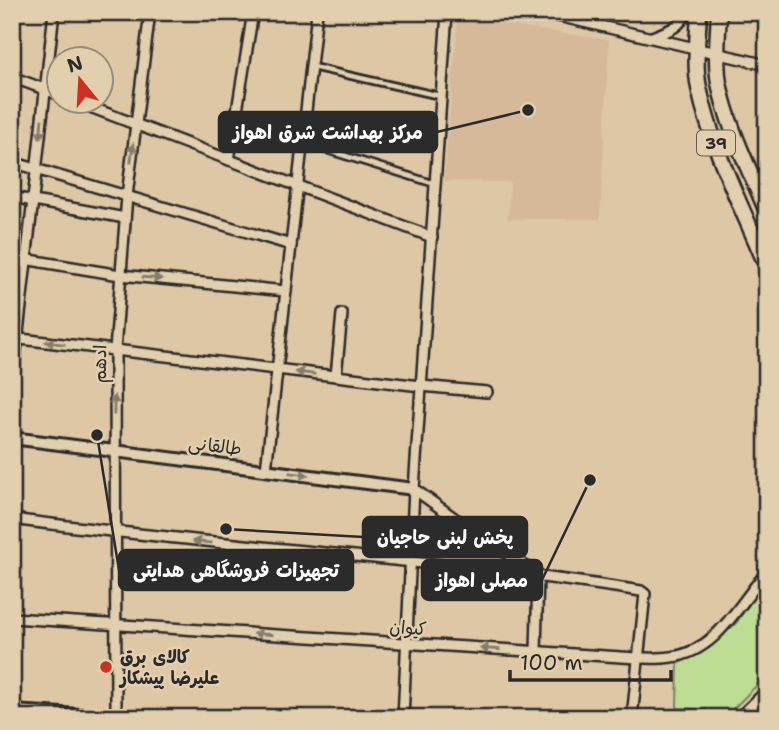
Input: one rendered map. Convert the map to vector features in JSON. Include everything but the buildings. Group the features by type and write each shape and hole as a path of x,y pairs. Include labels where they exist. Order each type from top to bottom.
{"highway":[{"name":"39","path":"699,12 698,87 714,138 767,267"},
{"name":"39","path":"719,12 719,83 733,131 767,212"},
{"name":"39","path":"714,138 733,131"},
{"path":"742,718 767,694"}],"main road":[{"path":"12,712 115,718"}],"street":[{"path":"50,46 54,12"},
{"name":"ادهم","path":"115,718 115,350 127,196 150,12"},
{"path":"229,160 253,12"},
{"path":"266,470 317,12"},
{"path":"403,718 414,489 447,12"},
{"path":"541,12 767,65"},
{"path":"650,37 671,30 681,23 687,12"},
{"path":"12,76 46,89 27,260 15,338 12,386"},
{"path":"115,116 432,237"},
{"path":"12,162 291,245"},
{"path":"12,197 125,218"},
{"path":"12,257 120,275 286,291"},
{"path":"336,376 342,314"},
{"path":"15,338 487,392"},
{"name":"طالقانی","path":"12,438 414,489"},
{"path":"414,489 538,575"},
{"path":"12,519 114,533 538,575 643,592 632,718"},
{"name":"کیوان","path":"12,618 536,652 638,658 673,657 699,647 722,630 767,572"},
{"path":"536,652 538,575"}],"lane":[{"path":"311,67 441,96"},
{"path":"303,143 435,184"}],"shaded area":[{"path":"458,18 609,40 600,219 508,219 510,182 444,181"}],"green space":[{"path":"767,578 767,675 724,718 707,718 706,710 677,708 678,664 707,647 736,623"}],"place":[{"name":"مرکز بهداشت شرق اهواز","path":"528,110"},
{"name":"تجهیزات فروشگاهی هدایتی","path":"97,435"},
{"name":"مصلی اهواز","path":"590,480"},
{"name":"پخش لبنی حاجیان","path":"226,529"},
{"name":"کالای برق علیرضا پیشکار","path":"106,667"}]}
